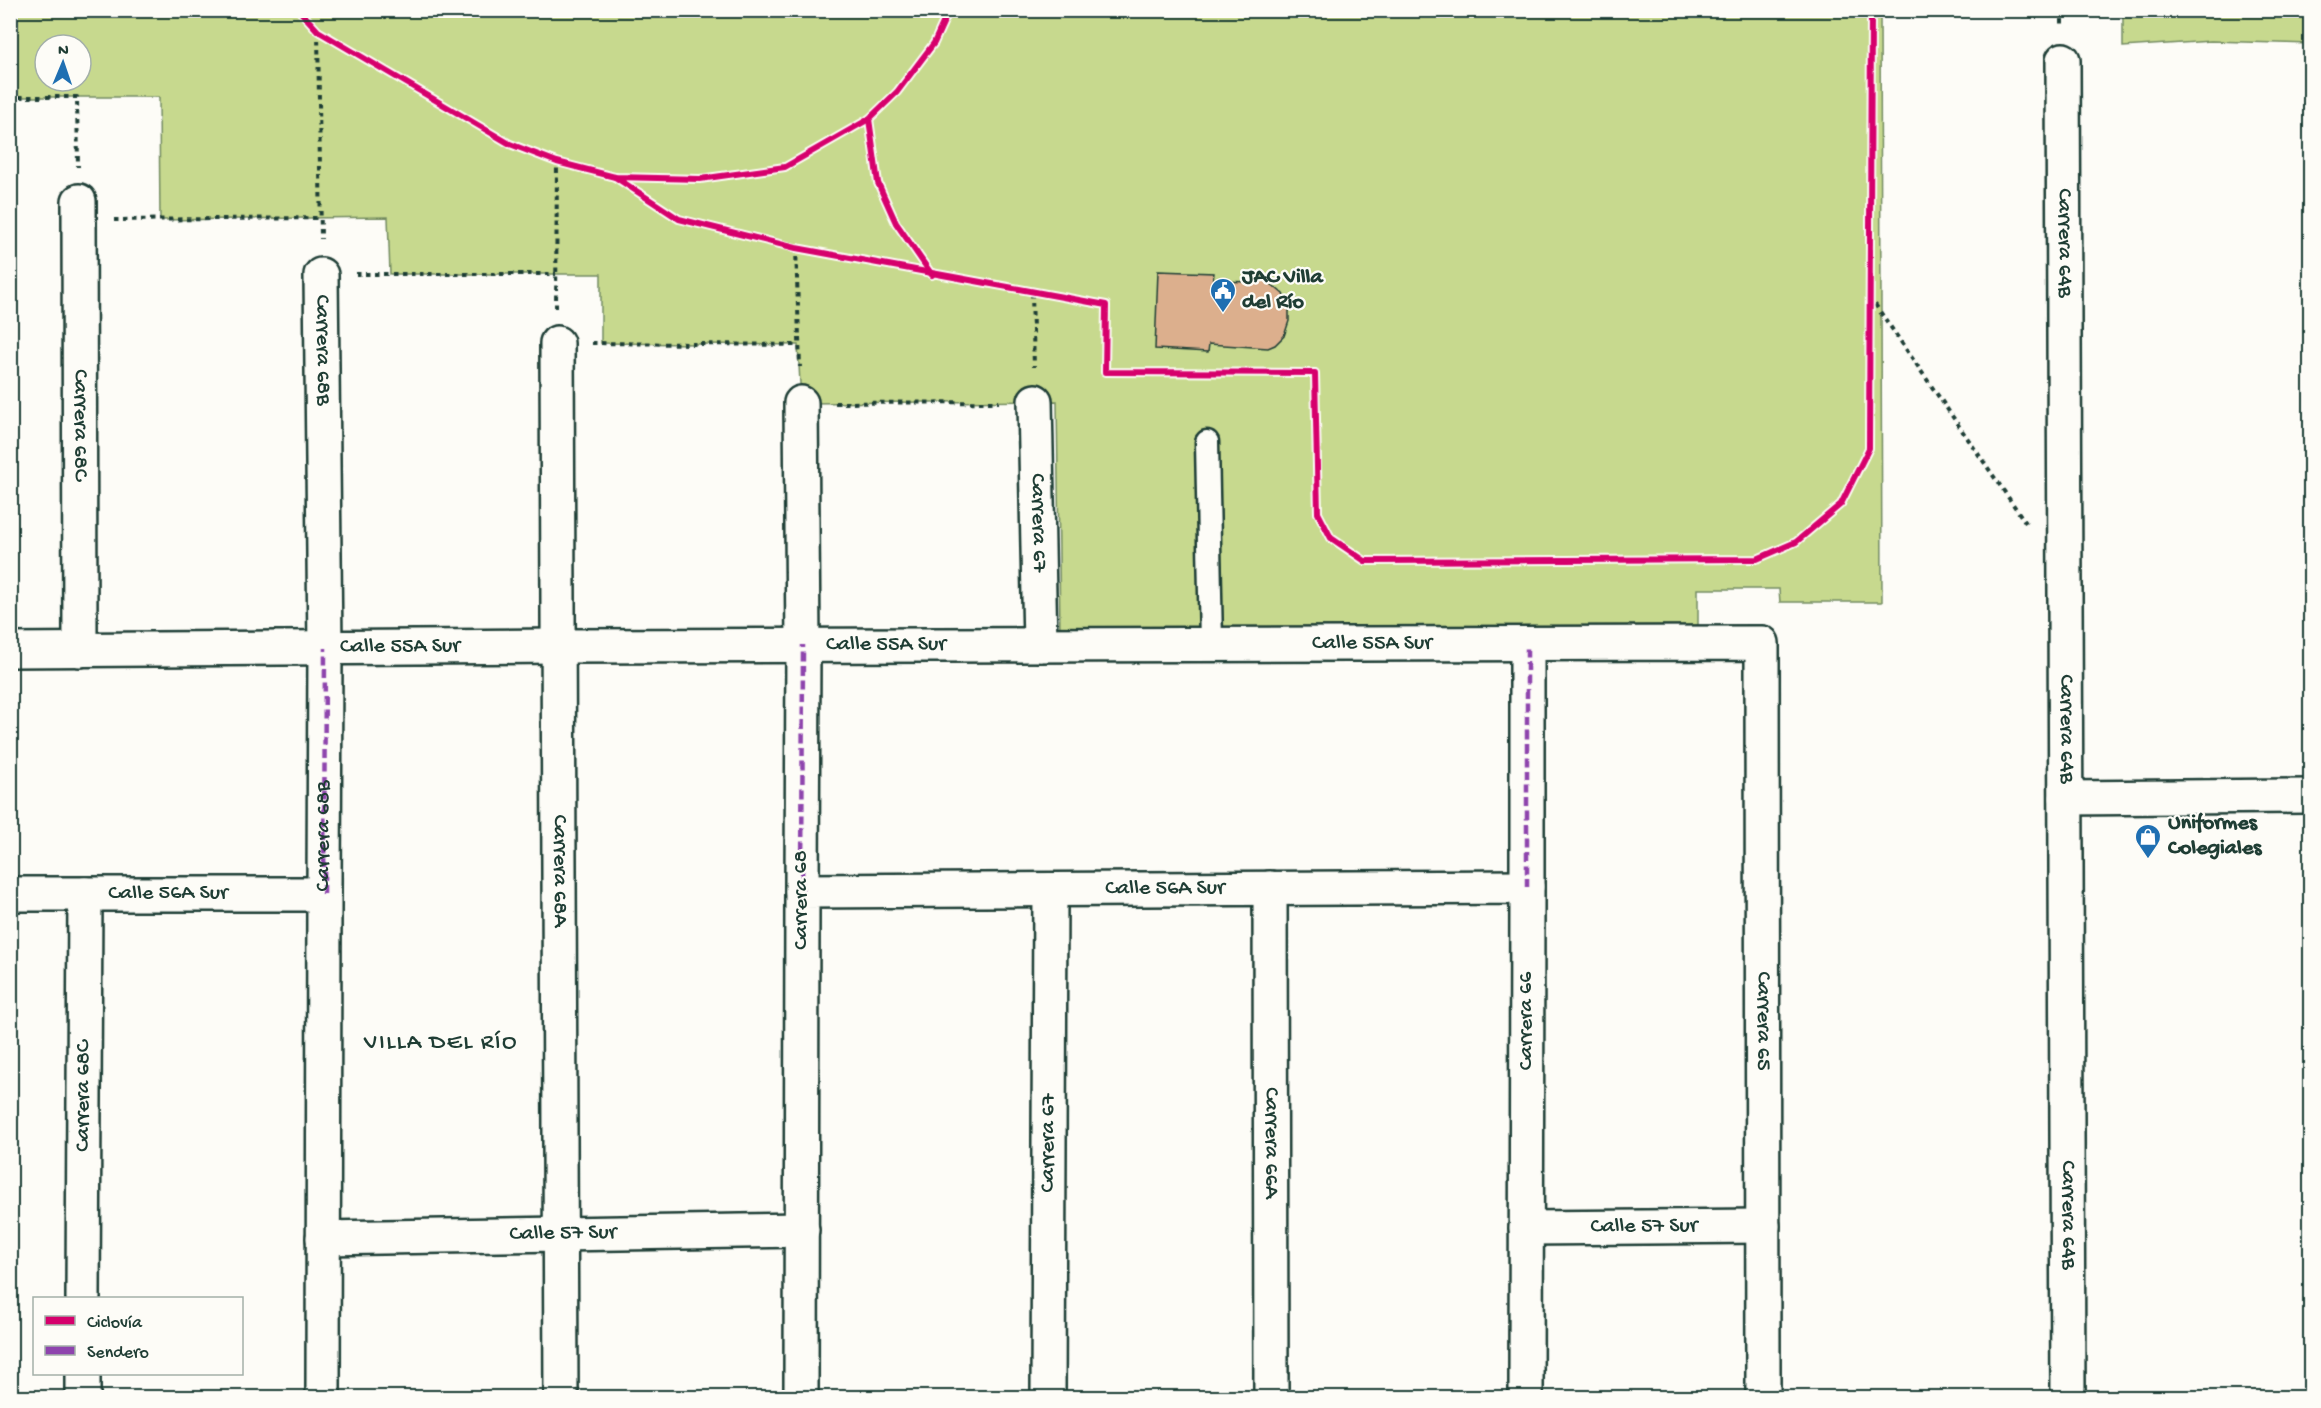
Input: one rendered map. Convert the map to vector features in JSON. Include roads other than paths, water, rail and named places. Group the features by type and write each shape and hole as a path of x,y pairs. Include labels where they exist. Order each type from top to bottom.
{"street":[{"name":"Carrera 64B","path":"2063,60 2068,1398"},
{"name":"Carrera 68C","path":"79,211 80,650"},
{"name":"Carrera 68B","path":"321,275 325,648 323,1398"},
{"name":"Carrera 68A","path":"556,343 561,1398"},
{"name":"Carrera 67","path":"1035,401 1040,645"},
{"name":"Carrera 68","path":"801,403 803,645 801,1398"},
{"name":"Carrera 66","path":"1526,1398 1527,644"},
{"name":"Calle 55A Sur","path":"10,651 803,645 1762,644"},
{"name":"Carrera 65","path":"1762,644 1763,1398"},
{"path":"2066,798 2310,796"},
{"name":"Calle 56A Sur","path":"802,891 1527,887"},
{"name":"Carrera 66A","path":"1270,888 1271,1398"},
{"name":"Carrera 67","path":"1048,1398 1050,890"},
{"name":"Calle 56A Sur","path":"10,894 324,894"},
{"name":"Carrera 68C","path":"83,1297 85,894"},
{"name":"Calle 57 Sur","path":"1527,1228 1763,1226"},
{"name":"Calle 57 Sur","path":"323,1238 802,1230"},
{"path":"83,1375 83,1398"}],"lane":[{"path":"1207,442 1211,644"}],"place":[{"name":"JAC Villa del Río","path":"1223,314"},
{"name":"Uniformes Colegiales","path":"2148,860"}],"district":[{"name":"VILLA DEL RÍO","path":"441,1043"}]}
